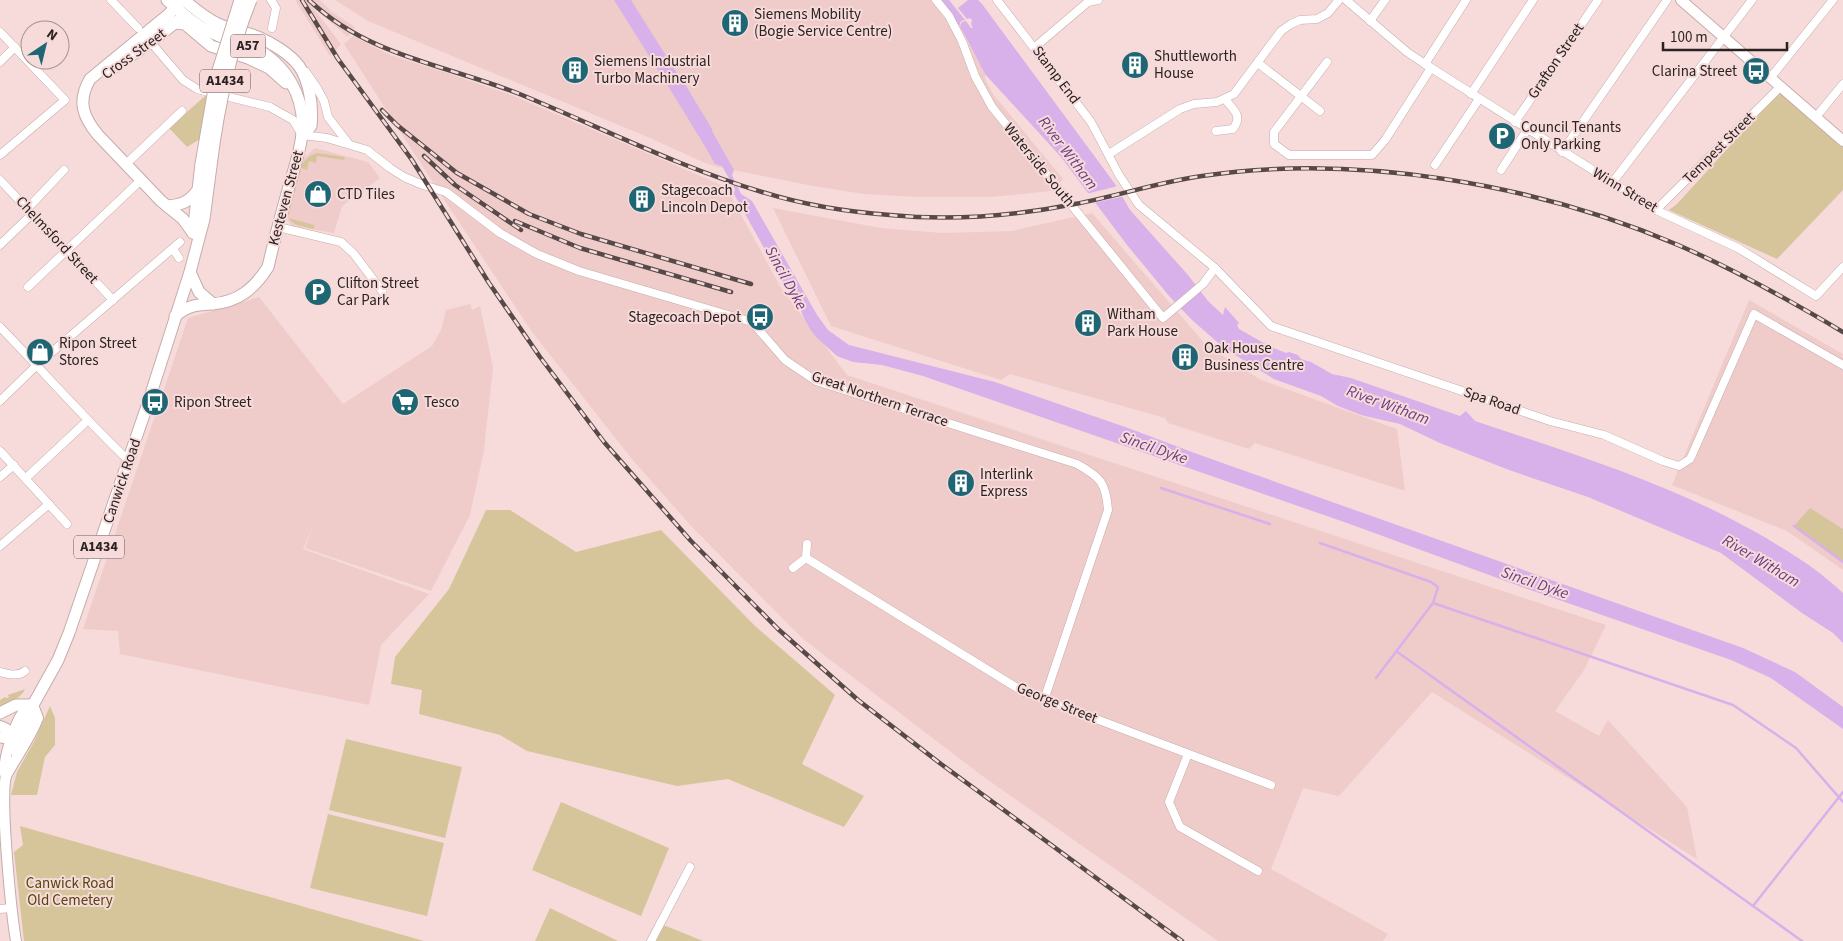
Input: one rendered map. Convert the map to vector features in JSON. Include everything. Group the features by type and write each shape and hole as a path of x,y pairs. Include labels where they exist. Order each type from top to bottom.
{"main road":[{"name":"A1434","path":"206,165 216,77 240,0"},
{"name":"A1434","path":"206,165 228,68 251,0"},
{"path":"1681,0 1843,142"},
{"name":"Cross Street","path":"126,164 98,136 84,115 84,97 90,79 182,6"},
{"name":"A57","path":"182,6 220,25 255,36 273,45 299,66 307,86 312,110 311,126 302,135"},
{"name":"A57","path":"182,6 185,24 211,46 248,58 269,68 298,95 302,107 302,135"},
{"name":"Kesteven Street","path":"175,316 182,310 196,305 233,300 244,295 260,280 268,267 302,135"},
{"path":"126,164 167,206 183,219 193,233"},
{"name":"Canwick Road","path":"195,250 193,233 197,191 206,165"},
{"name":"Canwick Road","path":"33,705 58,660 69,633 190,272 204,219 206,165"},
{"path":"167,206 184,204 197,191"},
{"path":"190,272 200,292 213,304"},
{"path":"0,713 16,705 33,705 38,718 6,777 1,793 5,909 16,941"},
{"name":"A1434","path":"10,738 28,719 33,705"},
{"path":"0,726 8,728 18,756"},
{"path":"6,777 3,772 10,738"}],"street":[{"name":"Kesteven Street","path":"111,0 190,86 270,106 293,120 302,135"},
{"path":"271,0 276,8 272,28"},
{"name":"Waterside South","path":"936,0 948,16 962,42 978,83 992,107 1163,318 1203,284 1215,268"},
{"name":"Stamp End","path":"997,0 1091,122 1109,154"},
{"path":"1035,48 1087,1 1098,0"},
{"path":"1109,154 1180,109 1194,104 1225,99 1234,94 1281,31 1300,20 1317,19 1328,13 1339,0"},
{"name":"Winn Street","path":"1346,0 1428,66 1527,130 1656,210 1738,248 1816,296 1843,267"},
{"path":"1370,21 1385,0"},
{"path":"1327,62 1274,132 1274,144 1289,155 1372,156 1385,140 1466,0"},
{"path":"1471,94 1533,0"},
{"name":"Grafton Street","path":"1515,122 1598,0"},
{"path":"1562,152 1667,0"},
{"path":"1612,182 1752,0"},
{"path":"1771,77 1833,0"},
{"path":"0,32 20,52"},
{"path":"0,62 15,47"},
{"path":"1258,63 1320,111"},
{"path":"299,66 308,74 318,88 328,117 348,144"},
{"path":"0,155 65,100 37,70"},
{"path":"1816,117 1843,84"},
{"name":"Tempest Street","path":"1656,210 1781,86"},
{"path":"1216,131 1233,129 1238,122 1238,115 1225,99"},
{"path":"1435,165 1479,99"},
{"path":"126,164 182,111"},
{"path":"1502,170 1527,130"},
{"name":"Great Northern Terrace","path":"302,135 348,144 367,150 390,168 404,176 423,185 446,192 500,233 536,254 579,271 752,322 785,360 816,381 1078,464 1097,476 1107,493 1108,510 1044,700"},
{"name":"Spa Road","path":"1109,154 1123,182 1145,211 1215,268 1266,323 1271,326 1550,421 1604,435 1679,466 1690,459 1692,455 1754,314 1843,365"},
{"path":"0,244 64,170"},
{"name":"Chelmsford Street","path":"0,180 113,300"},
{"path":"28,287 141,180"},
{"path":"278,227 341,242 354,254 382,290"},
{"path":"0,401 38,365 180,242"},
{"path":"172,249 179,258"},
{"path":"0,328 38,365 87,421 128,460"},
{"path":"26,478 87,421"},
{"path":"0,450 67,524"},
{"path":"0,477 14,465"},
{"path":"0,546 49,504"},
{"path":"793,568 806,558 807,544"},
{"name":"George Street","path":"806,558 1022,691 1271,785"},
{"path":"0,672 15,675 22,674 25,671"},
{"path":"1188,754 1169,802 1180,827 1258,871"},
{"path":"651,941 690,867"}],"shaded area":[{"path":"295,0 320,0 332,12 355,27 348,37 311,5 341,44 330,56"},
{"path":"335,0 940,0 963,29 964,35 985,74 985,79 993,94 1063,179 1051,191 992,197 917,197 864,194 718,167 368,21"},
{"path":"353,36 390,55 514,96 726,187 781,288 847,375 1606,625 1584,670 1555,711 1599,736 1608,720 1687,807 1697,859 1432,692 1339,796 1303,788 1271,869 1388,934 1383,941 1218,941 981,775 803,639 692,527 631,458 532,332 344,44"},
{"path":"315,148 368,162 380,178 342,206 334,233 292,226 286,218 302,160"},
{"path":"773,208 881,228 942,233 1012,231 1092,213 1207,346 1261,380 1397,429 1405,491 1255,443 1249,449 1168,423 1165,418 1010,374 1001,380 831,326"},
{"path":"259,297 343,404 432,346 441,330 446,310 470,304 472,310 480,306 493,367 484,450 470,515 431,591 305,548 313,526 303,549 429,594 381,645 369,705 120,654 118,631 83,629 188,318"},
{"path":"1749,300 1843,354 1843,570 1787,531 1672,485"}],"green space":[{"path":"1781,90 1843,146 1843,190 1777,259 1669,210 1677,204"},
{"path":"205,96 210,100 202,138 187,147 169,128"},
{"path":"317,153 345,157 344,160 317,156 316,163 309,161 307,170 301,168 288,217 287,213 295,178 303,163"},
{"path":"289,218 314,225 314,229 297,225"},
{"path":"1810,508 1843,529 1843,562 1794,526"},
{"path":"486,510 510,510 576,552 661,530 754,625 835,695 802,764 864,796 844,827 728,779 677,786 527,751 500,735 419,714 422,690 391,684 395,657 449,589"},
{"path":"25,689 18,697 0,708 0,700"},
{"path":"50,706 55,718 55,745 45,757 37,795 11,795 17,772 34,742"},
{"path":"346,739 462,767 445,838 329,810"},
{"path":"561,802 669,848 641,916 532,870"},
{"path":"328,814 444,843 427,916 310,888"},
{"name":"Canwick Road Old Cemetery","path":"20,826 424,941 24,941 14,852 23,845"},
{"path":"550,908 618,941 535,941"},
{"path":"656,922 703,941 646,941"}],"water":[{"path":"614,0 631,0 695,102 683,110"},
{"path":"940,0 949,0 965,20 961,21 959,26"},
{"name":"River Witham","path":"968,0 978,0 982,4 1115,184 1130,210 1188,275 1208,301 1223,315 1225,307 1239,323 1237,325 1239,329 1269,346 1286,353 1298,355 1301,359 1311,362 1332,374 1351,378 1460,416 1466,411 1475,421 1624,472 1660,486 1731,519 1766,538 1816,570 1843,593 1843,643 1833,633 1802,613 1721,553 1588,497 1509,470 1440,443 1400,424 1361,415 1338,406 1321,396 1274,379 1224,348 1192,320 1170,297 1127,245 1061,157 985,74 960,26 962,22 966,21 973,28 972,20 970,18 967,19 958,8"},
{"path":"700,110 734,170 732,175 741,194 752,201 817,315 828,330 849,345 995,382 1743,648 1795,672 1843,707 1843,729 1771,678 1731,660 1347,523 923,376 882,365 853,362 837,356 810,329 794,296 785,286 734,194 735,189 722,166 715,164 688,117"}],"pier":[{"path":"1118,186 1125,196 1093,203 1086,194"}],"waterway":[{"name":"Sincil Dyke","path":"679,89 705,132"},
{"path":"1161,488 1270,524"},
{"path":"1794,526 1843,562"},
{"path":"1320,543 1431,582 1438,587 1433,603 1376,678"},
{"path":"1433,603 1733,705 1796,748 1843,802"},
{"path":"1396,651 1802,941"},
{"path":"1753,906 1843,792"}],"railway":[{"path":"302,0 338,59 412,160 489,283 540,357 604,442 691,541 778,629 858,700 941,764 1182,941"},
{"path":"309,0 332,19 357,35 410,58 522,95 731,182 778,197 810,204 874,214 936,218 1029,212 1091,201 1154,185 1202,176 1261,170 1322,168 1444,179 1505,190 1565,205 1678,245 1741,275 1843,332"},
{"path":"382,110 397,125 457,173 529,214 581,234 751,284"},
{"path":"424,156 455,185 521,230"},
{"path":"515,221 580,248 731,292"}],"place":[{"name":"Siemens Mobility (Bogie Service Centre)","path":"735,23"},
{"name":"Shuttleworth House","path":"1135,65"},
{"name":"Siemens Industrial Turbo Machinery","path":"575,70"},
{"name":"Clarina Street","path":"1756,71"},
{"name":"Council Tenants Only Parking","path":"1502,136"},
{"name":"CTD Tiles","path":"318,194"},
{"name":"Stagecoach Lincoln Depot","path":"642,199"},
{"name":"Clifton Street Car Park","path":"318,292"},
{"name":"Stagecoach Depot","path":"760,317"},
{"name":"Witham Park House","path":"1088,323"},
{"name":"Ripon Street Stores","path":"40,352"},
{"name":"Oak House Business Centre","path":"1185,357"},
{"name":"Ripon Street","path":"155,402"},
{"name":"Tesco","path":"405,402"},
{"name":"Interlink Express","path":"961,483"}]}
